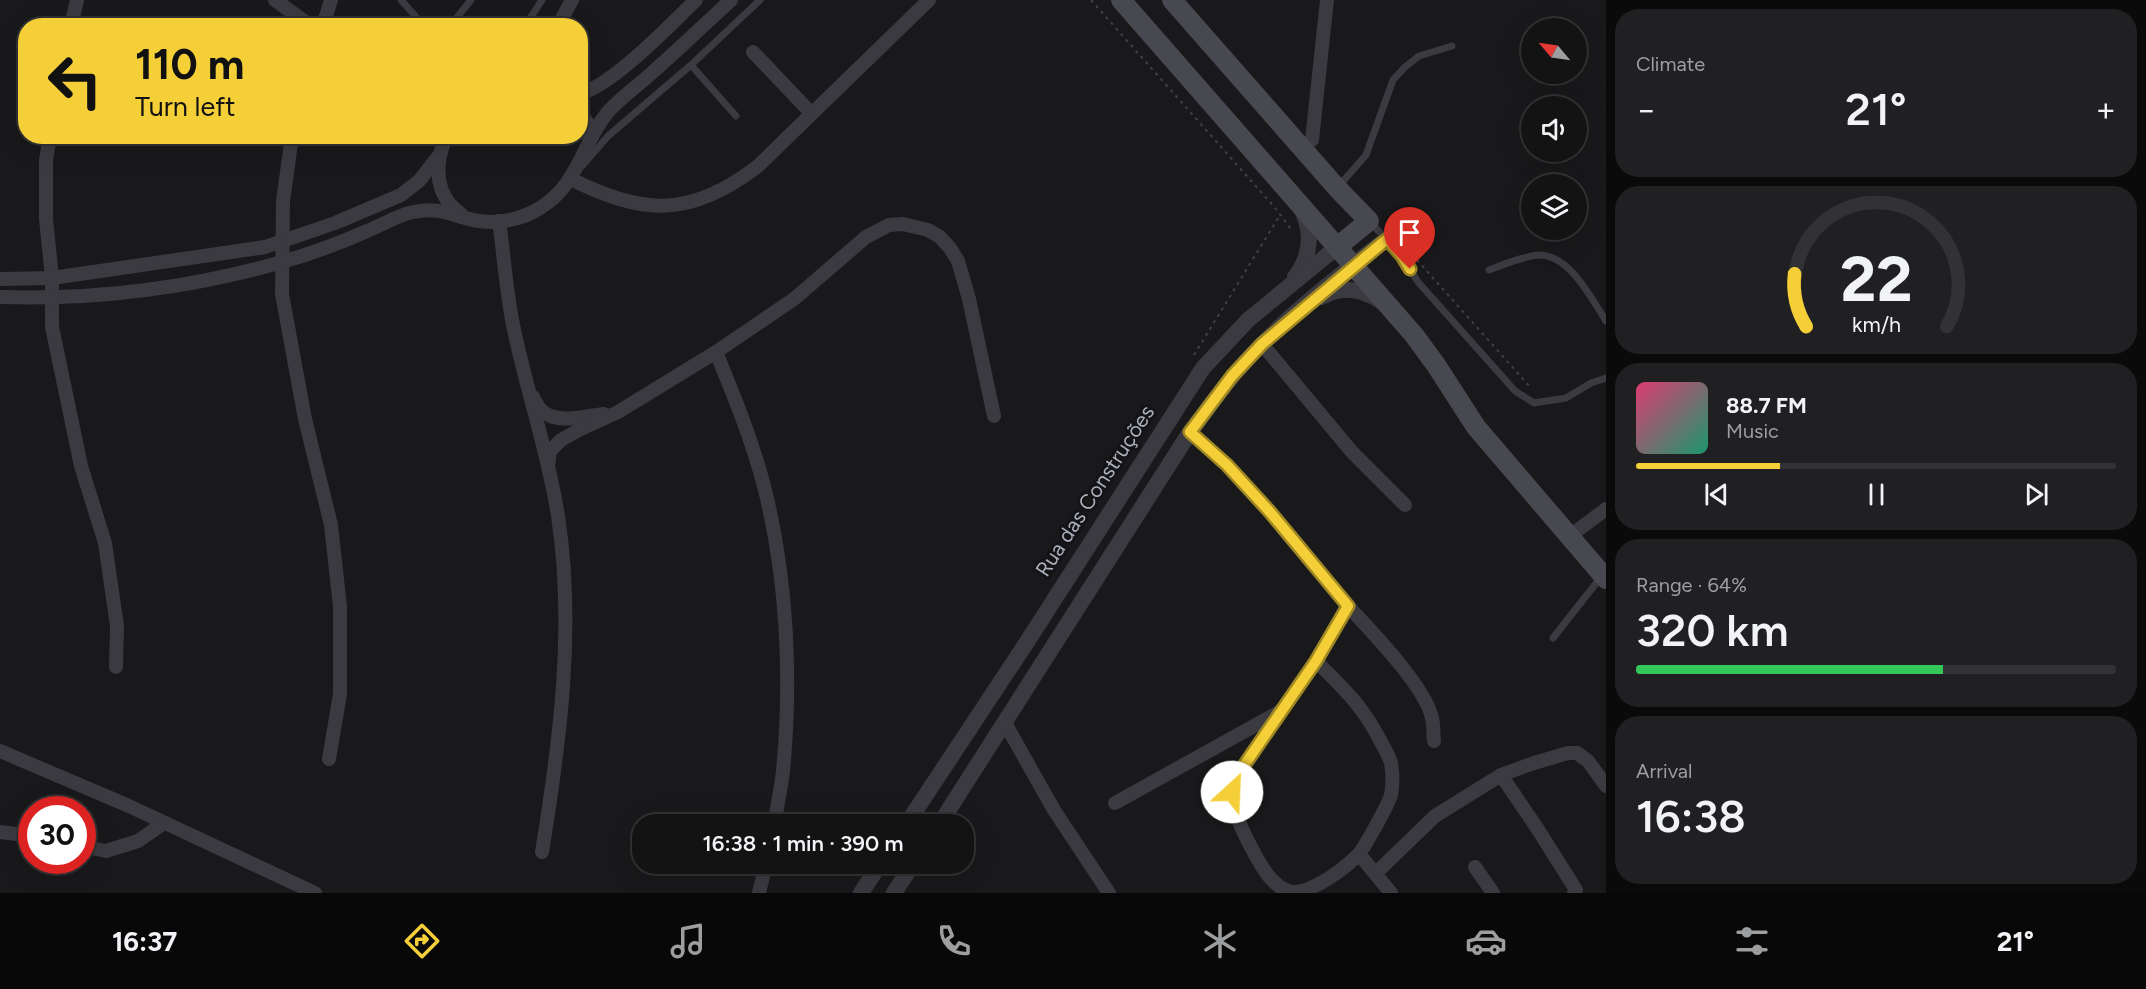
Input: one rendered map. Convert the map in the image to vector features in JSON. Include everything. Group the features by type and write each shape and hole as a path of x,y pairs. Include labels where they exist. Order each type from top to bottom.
{"main road":[{"path":"1121,0 1414,335 1476,427 1604,577"},
{"path":"1172,0 1337,188 1369,221"},
{"name":"Rua das Construções","path":"1337,247 1369,221"}],"street":[{"path":"73,18 77,0"},
{"path":"275,0 300,18"},
{"path":"326,18 332,0"},
{"path":"562,18 572,0"},
{"path":"588,90 626,65 696,0"},
{"path":"0,297 52,299 114,295 231,274 282,262 410,213 432,209 470,219 499,221 519,218 556,197 571,179 605,116 731,0"},
{"path":"571,179 599,193 630,204 663,206 695,202 741,179 758,166 929,0"},
{"path":"1312,140 1326,0"},
{"path":"753,52 811,113"},
{"path":"588,124 591,128 589,142"},
{"path":"49,144 46,160 46,219 52,278 52,327 81,466 105,543 117,626 116,667"},
{"path":"291,144 285,176 282,294 305,419 331,525 339,607 340,694 329,759"},
{"path":"0,279 52,278 265,247 368,210 401,195 419,181 440,154 444,144"},
{"path":"440,154 438,179 441,190 452,207 470,219"},
{"path":"1282,291 1298,272 1308,249 1310,237 1308,225 1298,201"},
{"path":"499,221 512,322 548,466 558,518 566,636 557,760 542,852"},
{"path":"548,466 550,451 561,440 618,412 716,352 794,299 876,231 889,225 916,225 939,237 958,261 969,299 994,416"},
{"path":"946,814 1190,432 1232,376 1262,344 1387,239"},
{"name":"Rua das Construções","path":"913,814 1203,368 1248,320 1337,247"},
{"path":"1296,314 1328,294 1345,290 1368,294 1390,309"},
{"path":"1262,344 1352,452 1405,506"},
{"path":"716,352 743,417 764,486 777,556 785,628 787,699 783,772 776,814"},
{"path":"527,388 541,410 553,417 568,418 618,412"},
{"path":"1190,432 1227,465 1263,504 1424,697 1432,718 1434,741"},
{"path":"1570,536 1606,509"},
{"path":"1316,661 1364,711 1390,760 1393,780 1390,797 1359,854 1326,881 1311,888 1292,892 1279,886 1259,863 1239,823 1233,802 1234,780 1316,661 1348,606"},
{"path":"1115,803 1284,709"},
{"path":"1005,723 1054,810 1108,893"},
{"path":"0,751 129,806 315,893"},
{"path":"1376,873 1435,816 1501,776 1534,763 1568,753 1577,753 1588,761 1606,786"},
{"path":"1501,776 1573,885 1576,890 1574,893"},
{"path":"96,849 106,851 138,841 164,823"},
{"path":"0,832 18,834"},
{"path":"1359,854 1391,893"},
{"path":"1475,867 1493,893"},
{"path":"759,893 764,874"},
{"path":"861,893 873,874"},
{"path":"894,893 906,874"}],"lane":[{"path":"401,0 417,18"},
{"path":"456,18 471,0"},
{"path":"530,18 542,0"},
{"path":"571,179 608,136 691,65 760,0"},
{"path":"1337,188 1366,155 1392,80 1405,66 1419,56 1452,46"},
{"path":"691,65 736,116"},
{"path":"1369,221 1402,256 1418,282 1500,374 1515,390 1534,403 1566,398 1591,383 1606,378"},
{"path":"1490,270 1538,255 1553,256 1573,273 1606,321"},
{"path":"1553,638 1604,577"}],"path":[{"path":"1091,0 1280,215 1292,231 1293,239"},
{"path":"1208,343 1192,357 1280,215"}],"route":[{"path":"1232,792 1234,780 1316,661 1348,606 1270,512 1227,465 1190,432 1232,376 1262,344 1387,239 1410,269"}]}
